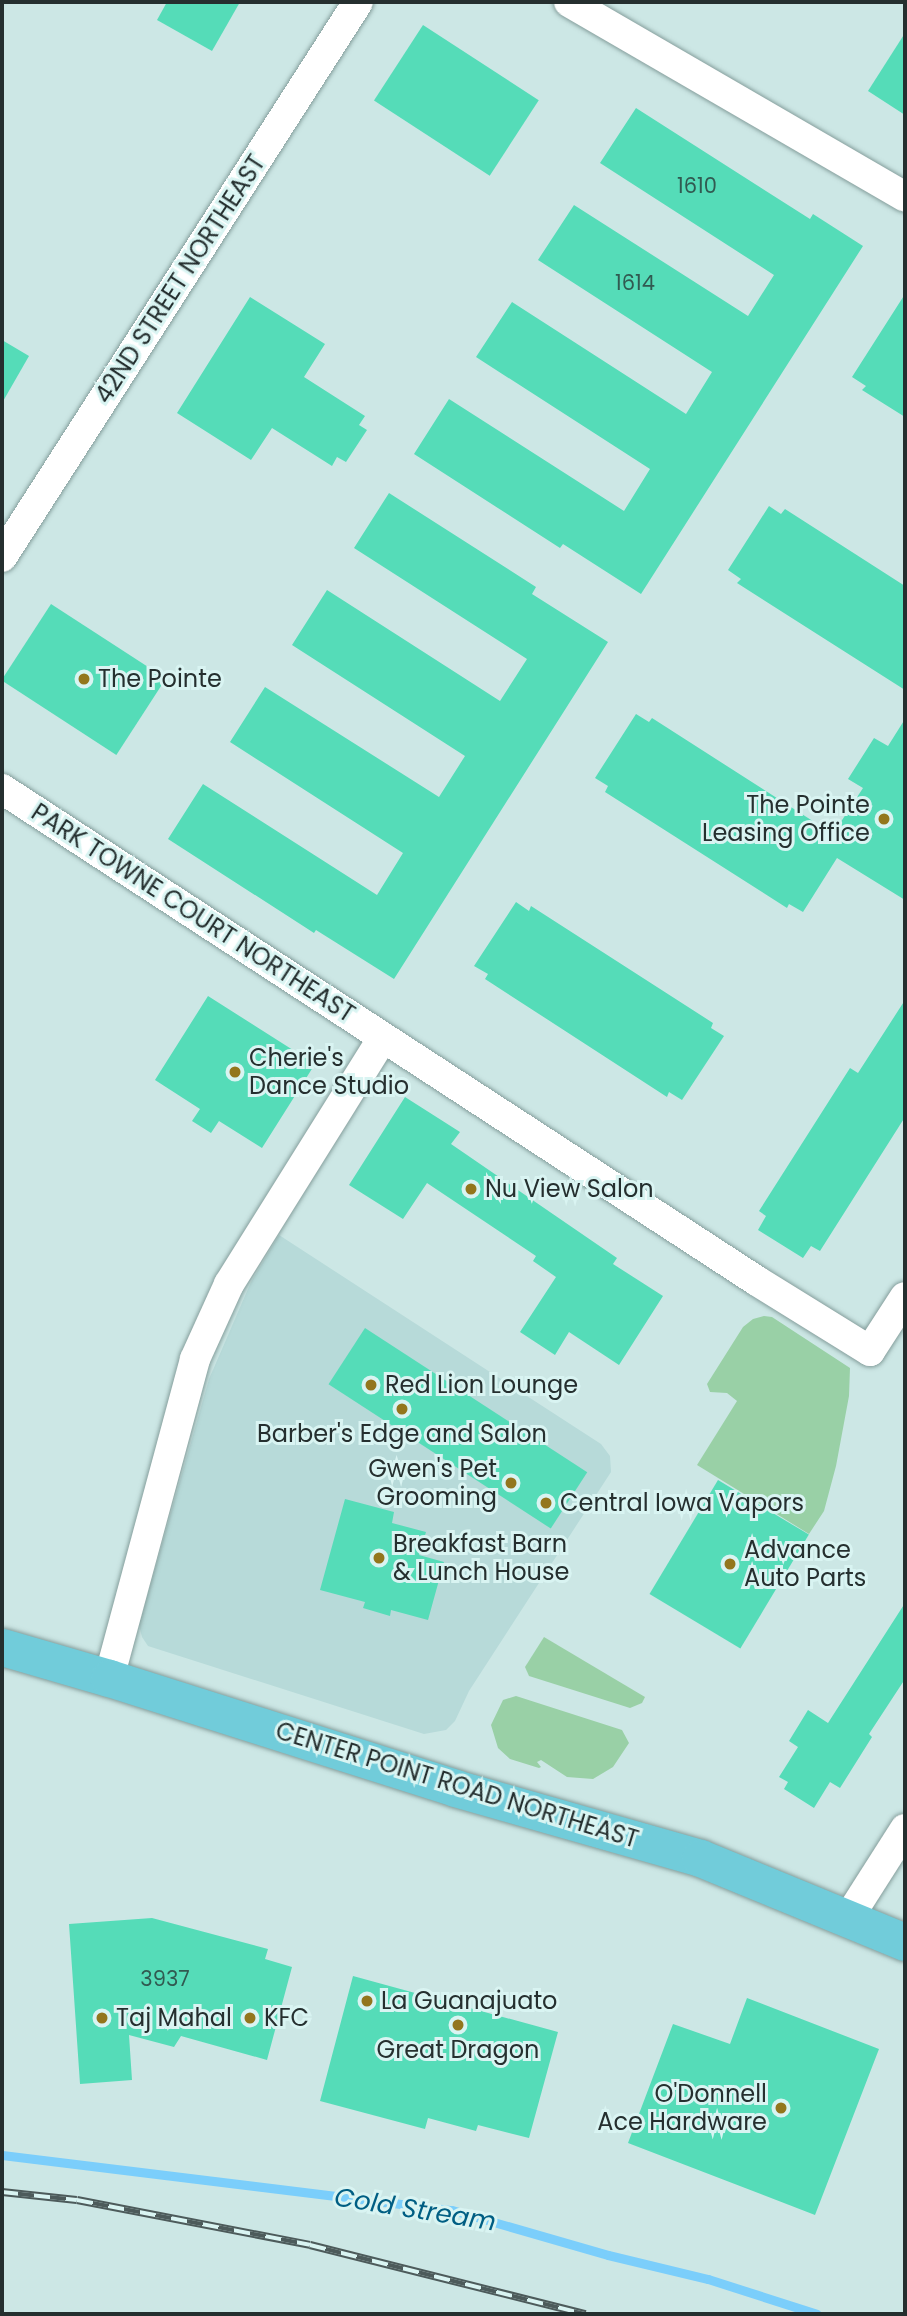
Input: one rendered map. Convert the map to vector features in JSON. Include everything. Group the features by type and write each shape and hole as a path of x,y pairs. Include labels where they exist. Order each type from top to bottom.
{"main road":[{"name":"CENTER POINT ROAD NORTHEAST","path":"2,1647 455,1788 700,1858 905,1942"}],"street":[{"name":"42ND STREET NORTHEAST","path":"2,557 358,2"},
{"path":"569,2 905,197"},
{"name":"PARK TOWNE COURT NORTHEAST","path":"2,789 757,1281 870,1351 905,1297"},
{"path":"108,1678 195,1359 229,1284 383,1038"},
{"path":"847,1920 905,1829"}],"shaded area":[{"path":"279,1235 601,1444 610,1456 611,1472 469,1691 455,1721 446,1730 424,1734 148,1646 142,1637 139,1625 209,1379 251,1282"}],"green space":[{"path":"772,1317 850,1368 849,1396 836,1466 824,1511 809,1534 697,1465 737,1401 727,1393 710,1392 707,1384 743,1327 753,1319"},
{"path":"544,1637 645,1697 642,1703 630,1708 529,1676 525,1667"},
{"path":"516,1696 622,1730 629,1743 613,1767 593,1779 567,1777 541,1760 537,1762 541,1767 539,1768 510,1759 498,1748 491,1725 503,1700"}],"building":[{"path":"167,2 240,2 212,51 157,20"},
{"path":"423,25 539,100 490,176 374,100"},
{"path":"905,33 905,115 868,91"},
{"path":"636,108 810,219 813,214 863,246 641,594 563,544 560,548 414,454 449,399 624,511 650,469 476,357 512,302 686,414 712,372 538,260 574,205 748,316 774,275 600,163"},
{"path":"905,294 905,417 862,390 866,386 852,377"},
{"path":"250,297 325,344 304,377 365,416 359,425 367,430 346,462 337,457 332,466 272,428 251,460 177,413"},
{"path":"2,340 29,356 2,403"},
{"path":"389,493 536,587 532,594 608,642 394,979 316,930 314,933 168,839 203,784 377,895 403,853 230,742 265,687 439,797 465,756 292,645 327,590 500,701 527,659 354,548"},
{"path":"769,506 781,514 785,509 905,586 905,690 737,583 741,579 728,570"},
{"name":"The Pointe","path":"51,604 166,679 116,755 2,681"},
{"path":"636,714 649,722 652,718 833,834 863,788 848,779 874,738 888,746 905,719 905,900 837,858 803,912 789,904 787,908 605,792 608,786 595,778"},
{"path":"516,902 529,911 531,906 713,1023 711,1028 724,1036 682,1100 669,1092 667,1097 485,979 488,974 474,966"},
{"name":"Cherie's Dance Studio","path":"208,996 315,1064 262,1148 219,1121 211,1133 192,1121 200,1109 155,1080"},
{"path":"905,1000 905,1117 820,1251 811,1246 803,1258 758,1230 766,1216 759,1211 850,1068 858,1073"},
{"path":"405,1097 460,1132 451,1144 617,1258 613,1264 663,1296 619,1365 569,1332 555,1355 520,1332 556,1277 533,1261 536,1256 427,1183 403,1219 349,1185"},
{"path":"365,1328 587,1472 551,1529 329,1384"},
{"name":"Advance Auto Parts","path":"718,1480 809,1535 740,1649 649,1594"},
{"name":"Breakfast Barn & Lunch House","path":"345,1499 394,1512 392,1523 426,1532 419,1555 444,1562 428,1620 391,1610 390,1616 363,1608 365,1602 320,1590"},
{"path":"905,1603 905,1679 869,1734 872,1737 840,1788 830,1782 814,1808 784,1789 788,1782 779,1777 798,1747 789,1741 808,1710 828,1723"},
{"path":"152,1918 268,1949 265,1959 292,1967 267,2060 181,2036 174,2047 129,2035 132,2080 80,2084 69,1924"},
{"path":"353,1976 558,2032 529,2138 478,2125 476,2131 428,2118 425,2129 320,2101"},
{"name":"O'Donnell Ace Hardware","path":"747,1998 879,2049 815,2215 628,2143 673,2024 730,2044"}],"waterway":[{"name":"Cold Stream","path":"2,2155 452,2210 608,2255 708,2279 817,2314"}],"railway":[{"path":"2,2192 77,2200 310,2245 585,2314"}],"place":[{"name":"The Pointe","path":"84,679"},
{"name":"The Pointe Leasing Office","path":"884,819"},
{"name":"Cherie's Dance Studio","path":"235,1072"},
{"name":"Nu View Salon","path":"471,1189"},
{"name":"Red Lion Lounge","path":"371,1385"},
{"name":"Barber's Edge and Salon","path":"402,1409"},
{"name":"Gwen's Pet Grooming","path":"511,1483"},
{"name":"Central Iowa Vapors","path":"546,1503"},
{"name":"Breakfast Barn & Lunch House","path":"379,1558"},
{"name":"Advance Auto Parts","path":"730,1564"},
{"name":"La Guanajuato","path":"367,2001"},
{"name":"Taj Mahal","path":"102,2018"},
{"name":"KFC","path":"250,2018"},
{"name":"Great Dragon","path":"458,2025"},
{"name":"O'Donnell Ace Hardware","path":"781,2108"}]}
